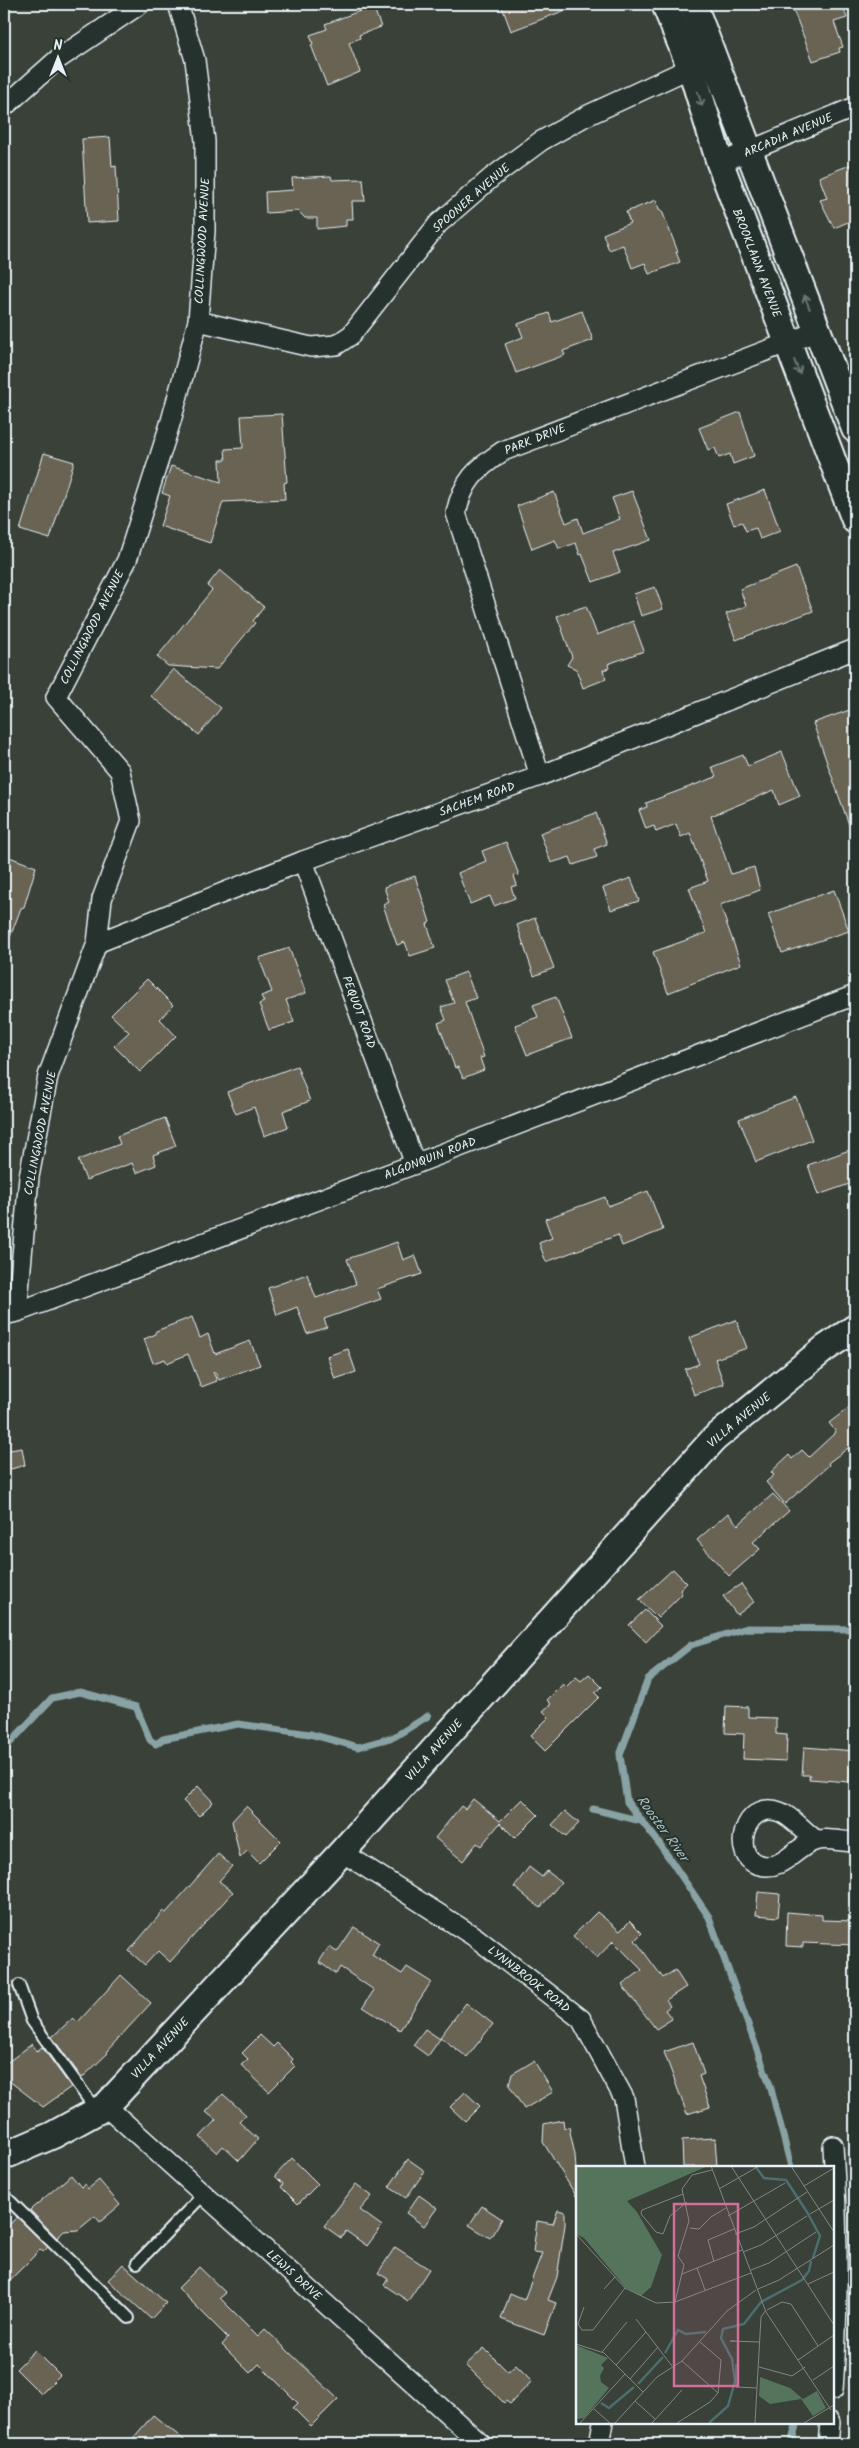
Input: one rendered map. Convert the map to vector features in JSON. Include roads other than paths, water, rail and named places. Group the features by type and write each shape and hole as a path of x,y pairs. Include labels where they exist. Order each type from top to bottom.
{"main road":[{"name":"BROOKLAWN AVENUE","path":"665,4 702,62 749,151 818,331 849,394 855,429"},
{"name":"BROOKLAWN AVENUE","path":"693,4 720,163 855,520"},
{"path":"814,408 849,394"},
{"name":"VILLA AVENUE","path":"4,2156 53,2135 101,2108 342,1852 714,1439 824,1349 855,1328"}],"street":[{"path":"4,107 58,59 140,4"},
{"name":"COLLINGWOOD AVENUE","path":"10,1313 29,1177 48,1076 97,943 102,899 131,821 120,771 56,697 127,560 171,421 198,321 205,231 205,141 195,60 178,4"},
{"name":"SPOONER AVENUE","path":"198,321 311,346 336,345 351,335 438,224 491,178 541,141 586,116 702,62"},
{"name":"ARCADIA AVENUE","path":"720,163 855,107"},
{"name":"PARK DRIVE","path":"540,776 456,513 460,493 473,474 503,451 818,331"},
{"name":"SACHEM ROAD","path":"97,943 303,861 540,776 855,649"},
{"name":"PEQUOT ROAD","path":"303,861 414,1164"},
{"name":"ALGONQUIN ROAD","path":"10,1313 414,1164 855,995"},
{"path":"816,1840 855,1842"},
{"name":"LYNNBROOK ROAD","path":"342,1852 475,1937 581,2019 624,2098 635,2166"},
{"name":"LEWIS DRIVE","path":"101,2108 204,2194 481,2444"},
{"path":"833,2146 838,2242 838,2322 834,2376"},
{"path":"599,2444 603,2423"},
{"path":"828,2444 830,2423"}],"lane":[{"path":"19,1985 32,2021 101,2108"},
{"path":"137,2263 204,2194"},
{"path":"4,2195 130,2318"}],"waterway":[{"name":"Rooster River","path":"791,2166 770,2085 709,1917 659,1843 627,1802 620,1755 648,1679 691,1645 747,1628 855,1629"},
{"path":"4,1754 8,1745 52,1698 80,1692 136,1707 150,1740 156,1744 163,1739 238,1724 310,1734 358,1747 394,1737 428,1716"},
{"path":"593,1809 641,1821"},
{"name":"Rooster River","path":"791,2444 797,2423"}]}
